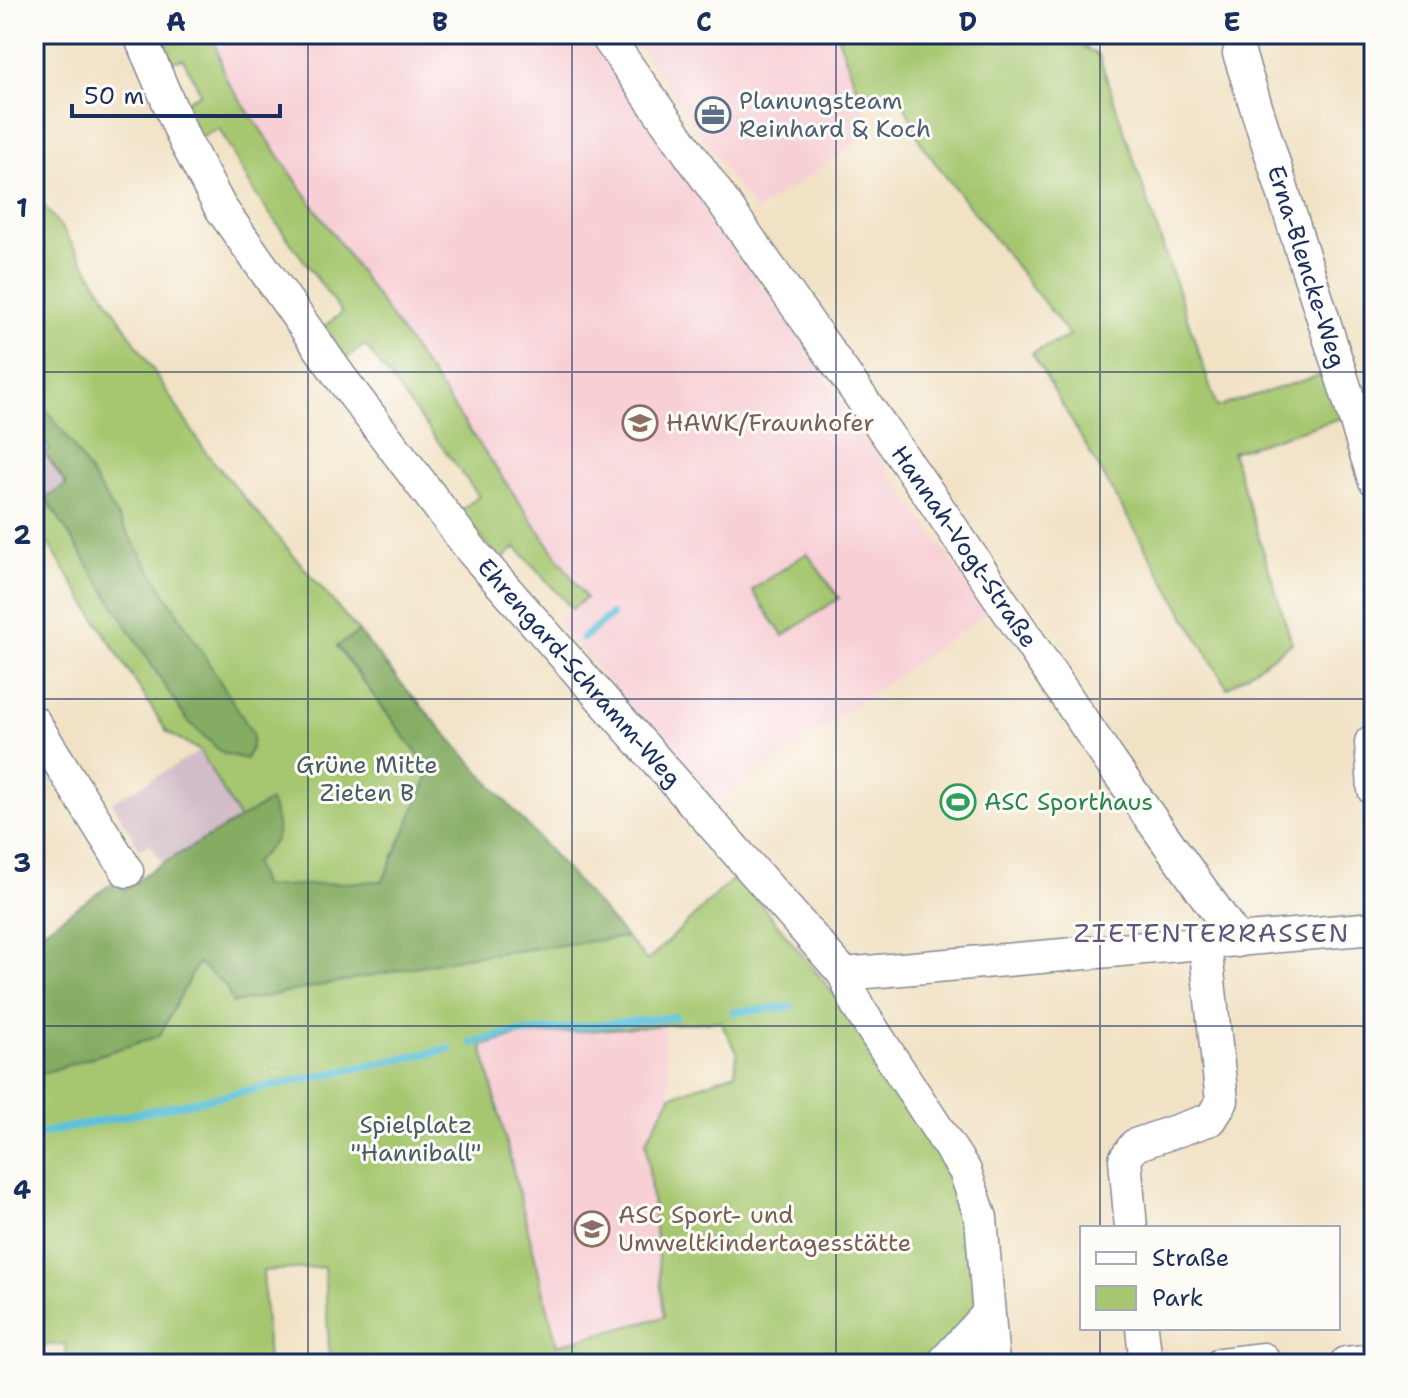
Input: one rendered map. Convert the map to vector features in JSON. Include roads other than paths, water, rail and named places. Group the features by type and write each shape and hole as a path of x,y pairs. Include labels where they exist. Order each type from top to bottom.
{"street":[{"name":"Ehrengard-Schramm-Weg","path":"139,34 185,141 220,207 341,378 473,552 844,974 858,1007 965,1171 981,1218 993,1364"},
{"name":"Hannah-Vogt-Straße","path":"605,34 1238,941"},
{"name":"Erna-Blencke-Weg","path":"1239,53 1374,479"},
{"path":"34,722 127,871"},
{"path":"1374,741 1371,742 1374,790"},
{"path":"844,974 1374,928"},
{"path":"1131,1226 1125,1159 1135,1145 1211,1119 1222,1101 1205,944"},
{"path":"942,1364 988,1314"},
{"path":"1142,1330 1146,1364"},
{"path":"1221,1364 1263,1359"},
{"path":"1346,1363 1374,1360"}],"waterway":[{"path":"583,638 611,615"},
{"path":"734,1012 790,1007"},
{"path":"472,1043 508,1034 675,1017"},
{"path":"34,1135 449,1049"}],"place":[{"name":"Planungsteam Reinhard & Koch","path":"713,115"},
{"name":"HAWK/Fraunhofer","path":"640,423"},
{"name":"ASC Sporthaus","path":"958,802"},
{"name":"ASC Sport- und Umweltkindertagesstätte","path":"592,1229"}],"district":[{"name":"ZIETENTERRASSEN","path":"1212,932"}],"park label":[{"name":"Grüne Mitte Zieten B","path":"367,779"},
{"name":"Spielplatz \"Hanniball\"","path":"416,1139"}]}
